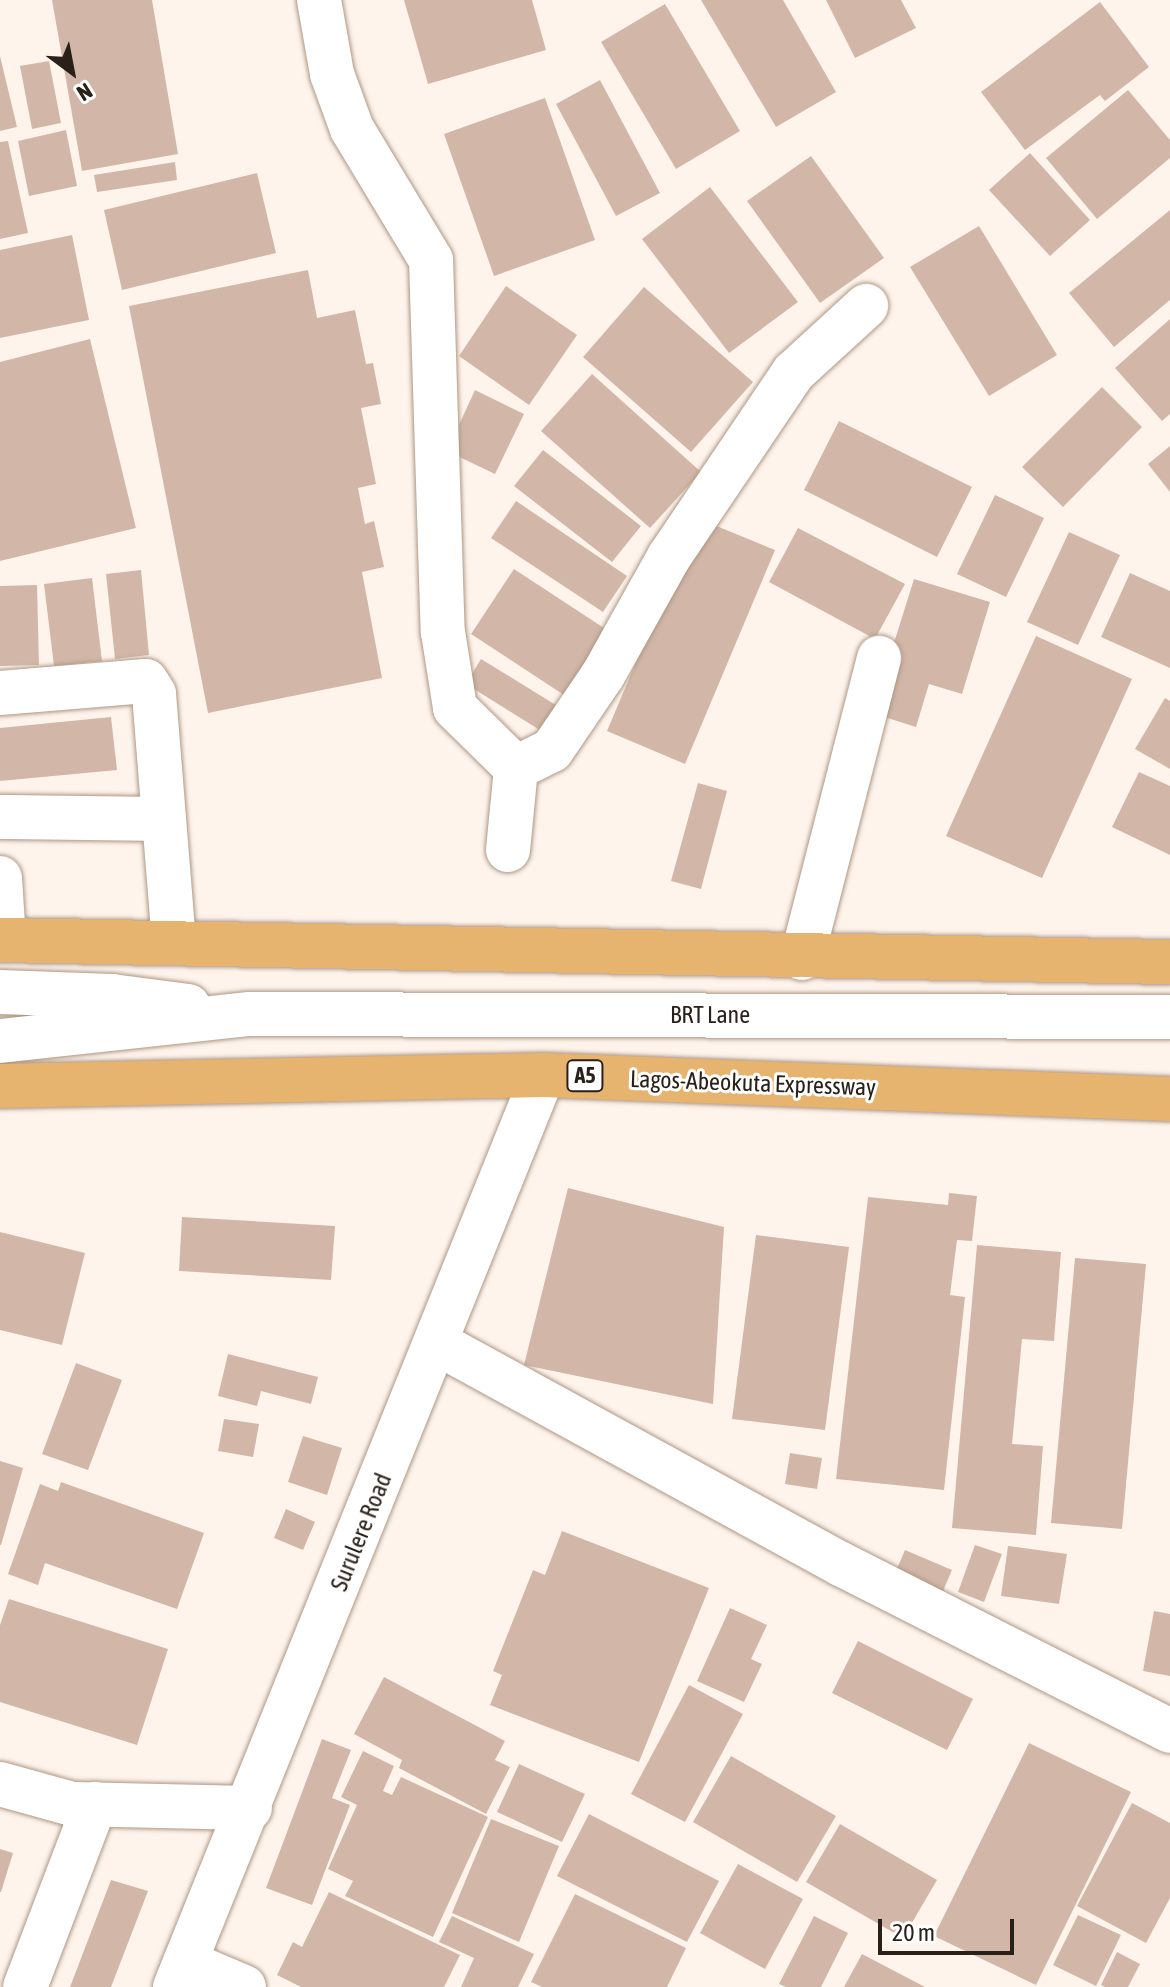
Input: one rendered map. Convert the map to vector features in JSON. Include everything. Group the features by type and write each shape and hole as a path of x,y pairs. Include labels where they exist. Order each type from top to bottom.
{"highway":[{"path":"2,940 174,941 802,958 1170,962"},
{"name":"Lagos-Abeokuta Expressway","path":"0,1086 543,1075 1170,1099"}],"street":[{"path":"319,0 332,74 352,129 431,260 443,632 455,708 516,768"},
{"path":"516,768 552,750 603,675 669,557 786,385 866,306"},
{"path":"802,958 879,658"},
{"path":"0,693 146,681 154,694 161,819 174,941"},
{"path":"508,850 516,768"},
{"path":"0,817 161,819"},
{"path":"0,878 2,940"},
{"name":"BRT Lane","path":"0,992 112,996 250,1014"},
{"name":"BRT Lane","path":"0,1041 250,1014 1170,1017"},
{"name":"Surulere Road","path":"180,1975 250,1808 543,1075"},
{"path":"437,1343 841,1564 1170,1731"},
{"path":"0,1784 72,1804 250,1808"},
{"path":"25,1987 95,1804"},
{"path":"180,1975 244,1987"}],"building":[{"path":"52,0 152,0 178,154 82,171"},
{"path":"404,0 532,0 546,50 428,84"},
{"path":"701,0 783,0 836,92 776,127"},
{"path":"826,0 901,0 916,28 855,58"},
{"path":"1100,2 1149,67 1105,101 1100,95 1025,150 981,92"},
{"path":"665,4 740,131 676,169 601,42"},
{"path":"0,56 17,127 0,131"},
{"path":"49,61 61,123 32,129 20,66"},
{"path":"600,80 660,193 616,216 556,104"},
{"path":"1128,90 1170,140 1170,158 1097,219 1046,158"},
{"path":"545,98 595,240 494,276 444,134"},
{"path":"66,130 77,186 29,196 18,141"},
{"path":"8,141 28,233 0,239 0,142"},
{"path":"1030,153 1090,220 1050,256 989,190"},
{"path":"811,156 884,258 820,303 747,201"},
{"path":"175,162 177,180 97,192 94,175"},
{"path":"257,173 276,253 122,290 104,210"},
{"path":"710,187 798,302 729,353 642,239"},
{"path":"1170,210 1170,300 1114,347 1069,293"},
{"path":"979,226 1057,355 989,396 910,267"},
{"path":"72,235 89,320 0,338 0,250"},
{"path":"308,270 317,318 355,310 366,364 373,363 381,404 361,408 376,484 358,488 365,524 374,521 384,567 362,572 382,678 208,713 129,306"},
{"path":"506,286 577,335 529,405 459,356"},
{"path":"644,287 753,382 691,452 583,357"},
{"path":"1170,319 1170,414 1162,421 1115,368"},
{"path":"90,339 136,528 0,561 0,362"},
{"path":"592,374 701,472 650,528 541,431"},
{"path":"1102,387 1142,427 1063,507 1022,467"},
{"path":"475,390 524,414 495,474 447,451"},
{"path":"839,421 972,487 937,557 804,490"},
{"path":"1170,446 1170,492 1148,464"},
{"path":"543,450 641,526 612,562 514,486"},
{"path":"995,495 1044,518 1006,597 957,574"},
{"path":"516,501 627,576 603,612 491,538"},
{"path":"697,518 775,550 685,764 607,731"},
{"path":"798,528 905,584 875,639 769,582"},
{"path":"1069,532 1120,555 1078,645 1027,622"},
{"path":"514,569 607,630 564,695 471,634"},
{"path":"141,570 149,655 115,659 106,574"},
{"path":"1130,573 1170,591 1170,668 1101,637"},
{"path":"92,578 102,661 54,666 44,584"},
{"path":"914,579 990,602 962,694 929,684 916,727 872,713"},
{"path":"37,585 39,665 0,666 0,586"},
{"path":"1036,636 1132,679 1042,878 946,836"},
{"path":"481,659 559,707 543,732 466,684"},
{"path":"1165,698 1170,701 1170,769 1135,749"},
{"path":"111,717 117,770 0,781 0,728"},
{"path":"1139,772 1170,786 1170,855 1112,827"},
{"path":"698,783 727,791 701,889 671,881"},
{"path":"568,1188 724,1227 713,1404 524,1365"},
{"path":"949,1193 977,1196 972,1241 957,1240 950,1295 965,1297 944,1490 836,1479 868,1197 948,1205"},
{"path":"182,1217 335,1226 331,1280 179,1271"},
{"path":"0,1232 85,1253 62,1345 0,1330"},
{"path":"756,1235 849,1247 825,1430 732,1419"},
{"path":"977,1245 1061,1252 1054,1341 1022,1339 1012,1444 1043,1446 1036,1535 952,1528"},
{"path":"1075,1258 1146,1264 1122,1529 1051,1523"},
{"path":"228,1354 318,1377 311,1404 261,1391 257,1406 218,1396"},
{"path":"76,1363 122,1380 88,1470 42,1454"},
{"path":"224,1419 259,1424 253,1457 218,1451"},
{"path":"303,1436 342,1448 327,1495 288,1482"},
{"path":"790,1453 822,1458 817,1489 785,1484"},
{"path":"0,1461 23,1468 1,1545 0,1545"},
{"path":"61,1482 204,1533 177,1609 45,1563 38,1585 8,1574 40,1484 58,1491"},
{"path":"286,1509 315,1522 303,1550 274,1538"},
{"path":"562,1531 709,1588 639,1762 490,1705 502,1675 493,1671 533,1570 545,1575"},
{"path":"975,1545 1002,1554 984,1602 958,1592"},
{"path":"1008,1546 1067,1554 1059,1604 1001,1596"},
{"path":"905,1550 952,1570 940,1598 893,1578"},
{"path":"9,1599 168,1649 137,1745 0,1702 0,1625"},
{"path":"730,1608 767,1625 751,1659 762,1664 744,1702 697,1681"},
{"path":"1154,1611 1170,1614 1170,1676 1143,1671"},
{"path":"858,1641 973,1699 947,1750 832,1693"},
{"path":"384,1677 505,1741 495,1760 510,1767 486,1814 399,1768 402,1760 354,1734"},
{"path":"689,1685 743,1714 685,1822 631,1794"},
{"path":"322,1739 351,1750 332,1798 350,1805 312,1905 266,1888"},
{"path":"1029,1743 1131,1792 1036,1985 934,1936"},
{"path":"363,1751 394,1766 383,1791 392,1795 401,1777 488,1817 433,1937 345,1896 353,1881 328,1869 357,1805 341,1797"},
{"path":"731,1756 836,1816 797,1882 693,1822"},
{"path":"519,1764 585,1794 562,1842 497,1812"},
{"path":"1132,1803 1170,1823 1170,1898 1146,1943 1077,1906"},
{"path":"589,1814 719,1881 687,1942 557,1876"},
{"path":"491,1819 559,1846 519,1942 452,1913"},
{"path":"840,1824 937,1880 903,1938 806,1882"},
{"path":"0,1849 13,1853 1,1892 0,1892"},
{"path":"738,1864 803,1899 765,1969 700,1933"},
{"path":"111,1880 148,1891 111,1987 70,1987"},
{"path":"329,1892 460,1955 444,1987 301,1987 277,1975 293,1942 302,1947"},
{"path":"575,1894 686,1948 667,1987 542,1987 531,1982"},
{"path":"1078,1915 1121,1935 1096,1986 1053,1965"},
{"path":"452,1916 534,1954 518,1987 461,1987 474,1958 439,1942"},
{"path":"814,1916 848,1933 821,1987 786,1987 779,1984"},
{"path":"1117,1952 1140,1964 1128,1987 1105,1987 1101,1985"},
{"path":"862,1954 925,1987 844,1987"}]}
